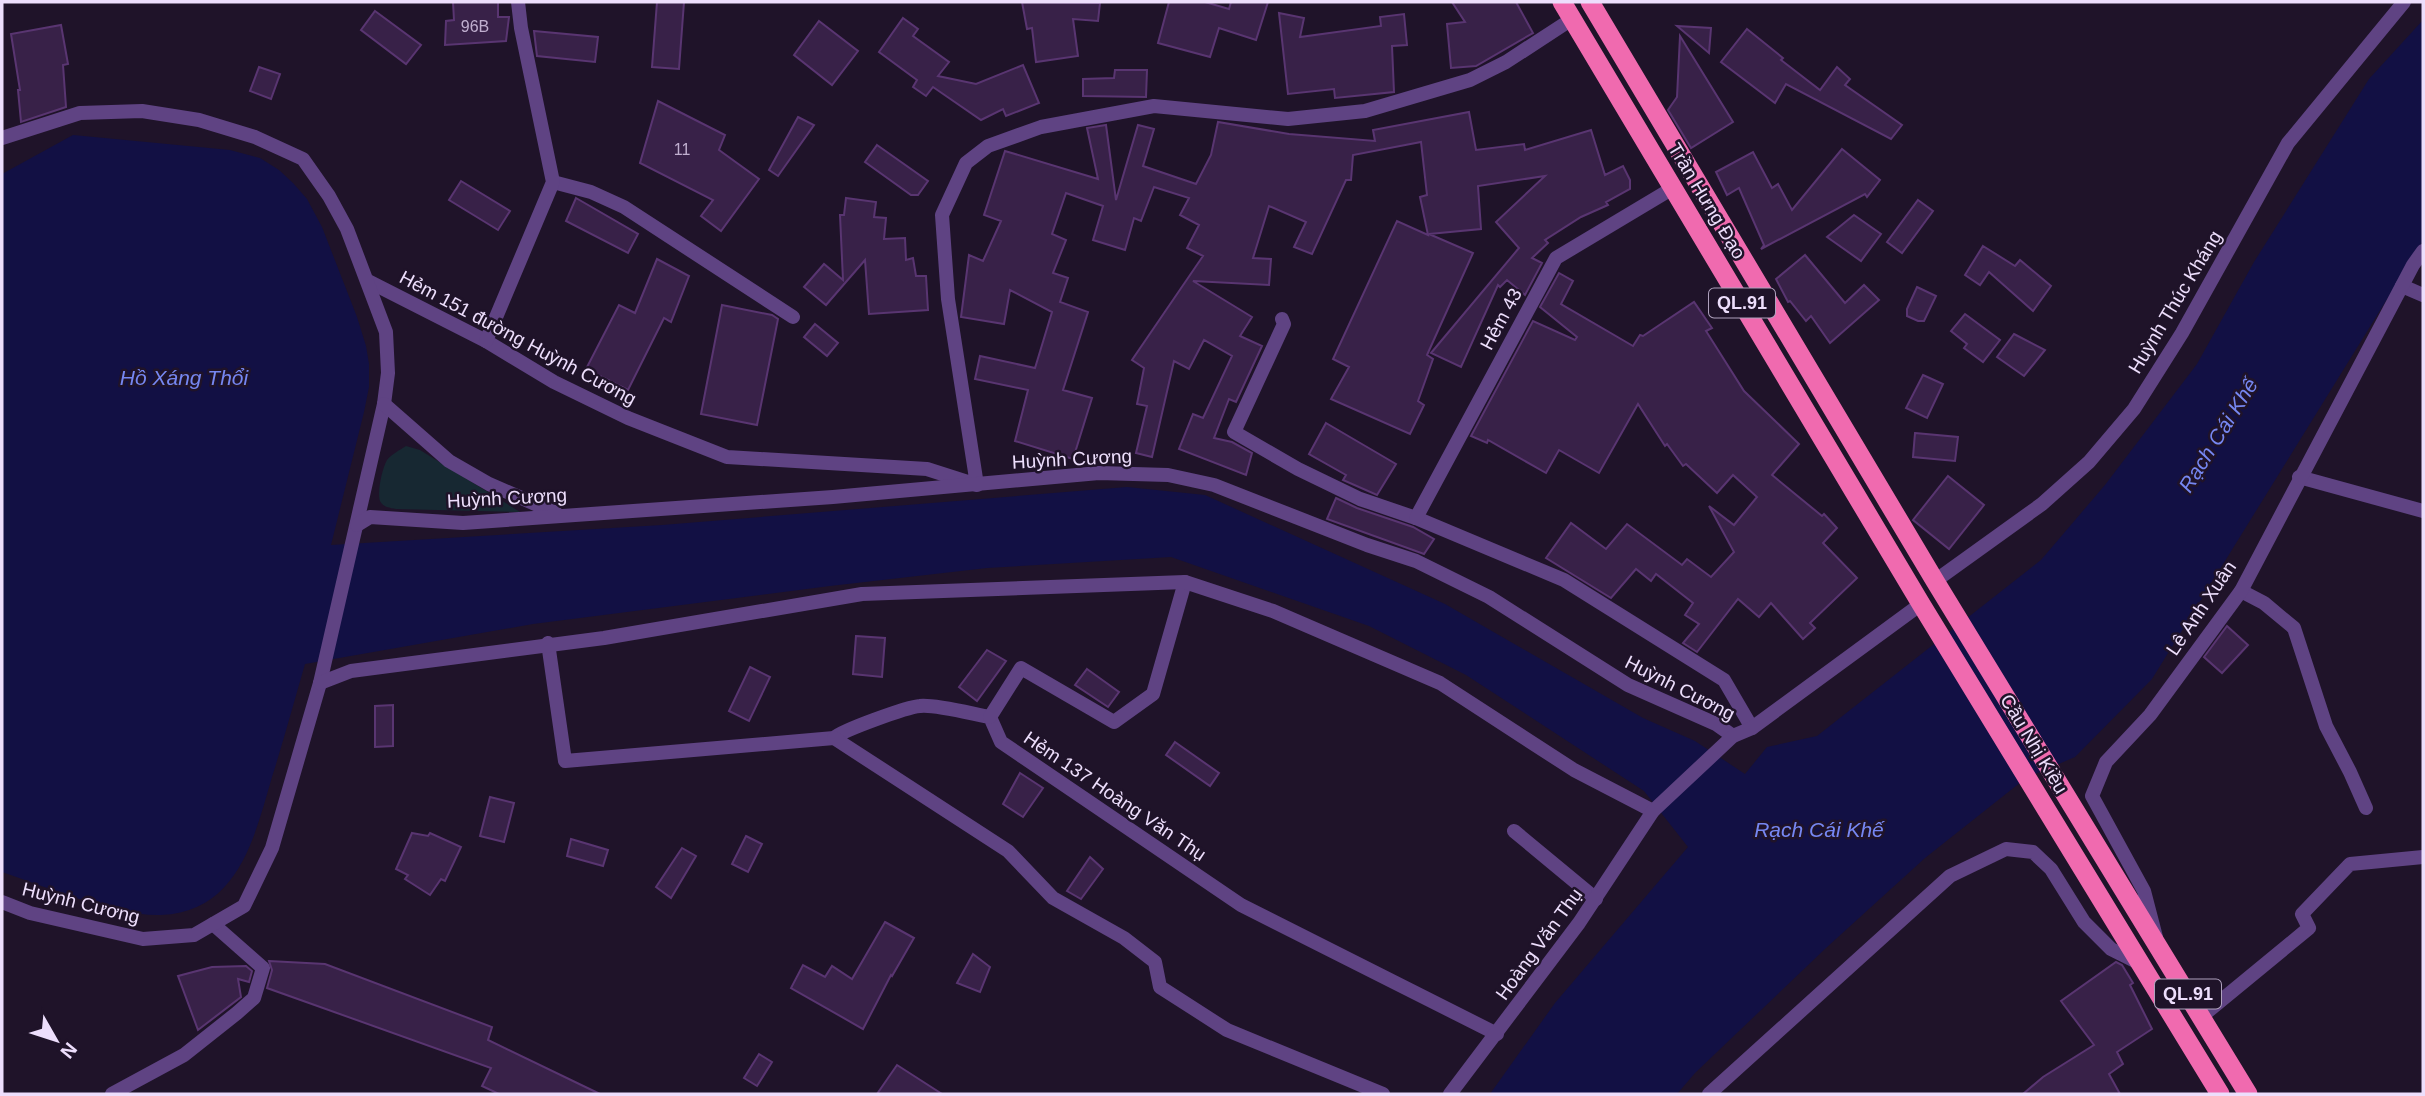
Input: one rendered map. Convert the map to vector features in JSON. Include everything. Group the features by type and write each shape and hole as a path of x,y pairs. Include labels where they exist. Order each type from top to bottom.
{"highway":[{"name":"Trần Hưng Đạo","path":"1590,2 1947,601"},
{"name":"Trần Hưng Đạo","path":"1567,10 1921,604"},
{"name":"Cầu Nhị Kiều","path":"1947,601 2157,943"},
{"name":"Cầu Nhị Kiều","path":"1921,604 2142,965"},
{"name":"QL.91","path":"2157,943 2248,1094"},
{"name":"QL.91","path":"2142,965 2220,1094"}],"street":[{"path":"486,341 553,182 518,2"},
{"name":"Huỳnh Thúc Kháng","path":"1935,581 2042,504 2089,462 2134,409 2182,333 2288,143 2404,2"},
{"path":"977,485 947,299 942,215 966,163 988,146 1041,127 1154,106 1288,118 1365,111 1470,79 1506,62 1567,10"},
{"name":"Huỳnh Cương","path":"2,138 80,114 142,111 199,120 255,138 303,159 329,196 347,229 368,281 386,331 388,373 384,404 320,683 272,848 244,906 194,935 143,939 30,913 2,902"},
{"path":"553,182 591,192 624,207 793,317"},
{"name":"Hẻm 43","path":"1416,518 1556,258 1673,188"},
{"name":"Lê Anh Xuân","path":"2157,943 2144,891 2092,796 2106,762 2150,715 2241,591 2413,264 2423,251"},
{"name":"Hẻm 151 đường Huỳnh Cương","path":"368,281 486,341 554,382 628,418 727,457 927,469 977,485"},
{"path":"2402,286 2423,295"},
{"path":"1282,319 1284,324 1234,432 1298,469 1360,499 1416,518 1564,580 1724,680 1752,728"},
{"path":"384,404 449,461 489,484 561,515"},
{"name":"Huỳnh Cương","path":"356,531 370,517 463,523 833,497 1099,473 1167,475 1214,485 1367,545 1416,561 1489,597 1628,685 1716,724 1733,736"},
{"path":"2299,477 2423,511"},
{"path":"548,643 565,761 834,738 867,723 920,706 990,717 1021,668 1114,722 1153,694 1185,582"},
{"path":"320,683 351,671 548,643 604,638 862,594 1185,582 1273,611 1440,683 1574,771 1653,811"},
{"path":"2241,591 2264,603 2294,628 2326,726 2365,808"},
{"path":"1733,736 1752,728 1921,604"},
{"name":"Hẻm 137 Hoàng Văn Thụ","path":"990,717 1001,742 1241,905 1497,1034"},
{"name":"Hoàng Văn Thụ","path":"1450,1094 1595,899 1653,811 1733,736"},
{"path":"834,738 1008,852 1053,898 1124,938 1155,962 1160,987 1227,1030 1383,1094"},
{"path":"1514,831 1595,899"},
{"path":"1709,1094 1950,876 2006,849 2033,852 2051,869 2084,922 2111,950 2142,965"},
{"path":"2201,1017 2309,928 2302,915 2350,864 2423,857"},
{"path":"112,1094 184,1055 254,998 263,968 213,924"}],"shaded area":[{"path":"406,446 420,450 520,512 396,509 385,506 379,497 383,469 389,458"}],"water":[{"path":"2423,20 2423,241 2152,679 2075,757 2026,778 1925,858 1826,948 1695,1073 1677,1094 1490,1094 1555,1003 1688,847 1644,791 1466,675 1369,626 1171,557 987,568 830,586 533,624 305,664 250,846 226,886 209,900 187,910 161,915 144,914 81,900 2,872 2,174 73,135 230,150 260,158 279,170 307,199 322,227 357,317 369,364 369,387 364,412 331,545 662,525 1127,487 1205,495 1445,604 1643,718 1695,741 1745,774 1767,747 1817,736 2041,560 2105,485 2197,364 2254,262 2369,79"}],"building":[{"path":"453,2 498,2 498,17 509,17 506,41 445,45 446,21 454,20"},
{"path":"657,2 684,2 679,69 652,67"},
{"path":"1022,2 1100,3 1098,21 1073,19 1078,56 1036,62 1032,28 1027,29"},
{"path":"1169,2 1205,2 1229,9 1231,2 1268,2 1256,40 1219,28 1210,57 1158,43"},
{"path":"1452,2 1516,2 1533,33 1476,66 1451,68 1447,24 1465,22"},
{"path":"375,11 421,45 406,64 361,30"},
{"path":"1279,13 1304,18 1300,37 1381,26 1380,17 1404,14 1407,45 1392,46 1394,92 1335,98 1334,89 1288,94"},
{"path":"903,18 918,29 913,36 949,62 938,76 976,84 1023,65 1039,103 1006,116 1003,109 981,120 933,87 926,96 913,87 917,80 879,52"},
{"path":"819,21 858,51 832,85 794,55"},
{"path":"61,25 68,64 63,65 66,107 21,122 20,90 11,34"},
{"path":"1677,26 1711,28 1709,53"},
{"path":"1747,29 1820,90 1837,67 1850,79 1845,85 1902,125 1891,139 1786,84 1775,103 1721,62"},
{"path":"534,31 598,37 595,62 537,56"},
{"path":"1680,36 1733,122 1691,148 1668,110 1677,97"},
{"path":"259,67 280,74 271,99 250,91"},
{"path":"1115,70 1147,70 1146,97 1083,96 1083,79 1114,78"},
{"path":"658,101 725,135 719,150 759,179 721,231 701,216 713,200 640,163"},
{"path":"1469,112 1476,150 1524,144 1525,150 1591,130 1605,175 1623,166 1630,180 1630,189 1606,202 1608,205 1581,217 1545,240 1548,243 1532,258 1542,263 1525,295 1507,280 1500,287 1498,285 1461,367 1431,353 1519,248 1496,222 1545,176 1478,186 1481,229 1429,234 1473,253 1427,355 1433,359 1418,401 1424,405 1410,434 1331,399 1349,367 1333,359 1397,221 1428,235 1420,197 1427,195 1421,142 1353,155 1351,180 1346,180 1312,254 1294,247 1306,222 1269,206 1253,258 1271,259 1269,285 1193,281 1252,317 1240,336 1262,346 1236,402 1229,399 1214,438 1232,442 1252,453 1246,475 1179,449 1193,414 1203,418 1232,356 1204,340 1189,369 1174,361 1152,457 1136,453 1147,406 1137,404 1144,368 1132,360 1203,256 1187,248 1199,225 1180,215 1189,198 1154,187 1141,221 1134,218 1125,250 1093,240 1103,206 1066,193 1052,234 1066,240 1053,273 1068,278 1060,302 1088,312 1063,390 1092,398 1073,459 1015,441 1028,390 975,379 980,356 1035,368 1052,312 1010,290 1004,324 961,317 969,255 983,261 1001,221 984,215 1005,151 1098,179 1087,128 1106,125 1116,200 1138,125 1154,129 1143,166 1196,184 1211,155 1218,122 1289,134 1375,141 1373,130"},
{"path":"798,117 814,125 778,176 769,170"},
{"path":"877,145 928,181 918,195 911,195 865,162"},
{"path":"1842,149 1880,180 1867,197 1865,194 1761,249 1764,245 1739,188 1727,195 1716,172 1753,152 1772,188 1778,184 1792,210"},
{"path":"461,181 510,211 498,230 449,200"},
{"path":"576,198 638,234 628,253 566,221"},
{"path":"846,198 876,202 874,217 886,218 884,239 905,238 906,260 913,258 916,276 926,276 928,310 869,314 865,260 826,305 804,287 824,264 843,280 840,215 844,215"},
{"path":"1918,200 1933,211 1902,253 1887,242"},
{"path":"1854,215 1881,234 1861,261 1827,237"},
{"path":"1983,246 2015,266 2020,260 2051,286 2033,311 1989,272 1980,285 1965,275"},
{"path":"1805,255 1845,303 1864,285 1879,300 1830,343 1811,316 1806,321 1790,301 1788,302 1776,279"},
{"path":"657,259 689,276 671,322 664,318 628,390 586,369 619,305 635,313"},
{"path":"1559,273 1573,281 1561,304 1633,346 1640,335 1643,336 1694,302 1712,328 1706,331 1744,391 1799,444 1772,475 1822,516 1824,514 1837,528 1823,543 1857,578 1810,623 1815,628 1803,639 1771,603 1759,617 1738,599 1697,652 1683,643 1699,624 1685,615 1693,603 1656,574 1651,581 1636,569 1611,598 1546,558 1571,523 1606,549 1627,524 1682,565 1687,559 1711,577 1734,552 1709,506 1734,525 1757,497 1733,475 1717,493 1686,464 1683,466 1667,444 1665,446 1638,404 1599,473 1559,450 1546,473 1488,440 1487,443 1471,436 1533,321 1575,340 1577,337 1540,307"},
{"path":"1917,287 1936,296 1924,321 1907,316 1907,309"},
{"path":"722,305 772,315 778,319 757,425 701,414"},
{"path":"1965,314 2000,340 1983,362 1964,348 1967,344 1951,331"},
{"path":"815,324 838,343 827,356 804,337"},
{"path":"2014,334 2045,350 2024,376 1997,357"},
{"path":"1923,375 1943,384 1927,418 1906,408"},
{"path":"1326,423 1396,464 1377,495 1343,480 1346,475 1309,454"},
{"path":"1915,433 1958,437 1955,461 1913,457"},
{"path":"1948,476 1984,505 1949,549 1913,520"},
{"path":"1336,498 1413,527 1434,539 1424,554 1327,519"},
{"path":"2227,626 2248,645 2222,673 2204,657"},
{"path":"856,636 885,638 882,677 853,674"},
{"path":"987,650 1006,661 977,701 959,687"},
{"path":"750,667 770,677 749,721 729,711"},
{"path":"1087,669 1119,692 1108,707 1075,685"},
{"path":"393,705 393,746 375,747 375,706"},
{"path":"1175,742 1219,773 1210,786 1166,755"},
{"path":"1020,773 1043,788 1023,817 1003,804"},
{"path":"490,797 514,803 504,842 480,836"},
{"path":"412,833 428,836 430,833 461,847 445,881 441,879 430,895 405,879 408,875 396,869"},
{"path":"746,836 762,844 748,872 732,864"},
{"path":"571,839 608,850 603,866 567,856"},
{"path":"682,848 696,856 671,898 656,887"},
{"path":"1090,857 1103,869 1081,899 1067,891"},
{"path":"885,922 914,938 863,1029 791,988 803,965 825,977 832,966 852,979"},
{"path":"973,954 990,967 980,992 957,983"},
{"path":"269,961 325,964 492,1027 488,1040 600,1094 499,1094 482,1086 491,1068 267,988 272,970"},
{"path":"2116,962 2122,965 2133,983 2130,985 2152,1029 2117,1052 2123,1064 2109,1074 2120,1094 2023,1094 2043,1077 2094,1045 2061,1001"},
{"path":"246,966 252,971 249,982 238,979 241,997 198,1030 178,976 212,967"},
{"path":"759,1054 772,1062 757,1086 744,1078"},
{"path":"897,1065 942,1094 877,1094"}],"water label":[{"name":"Hồ Xáng Thổi","path":"184,377"},
{"name":"Rạch Cái Khế","path":"2218,435"},
{"name":"Rạch Cái Khế","path":"1819,829"}]}
